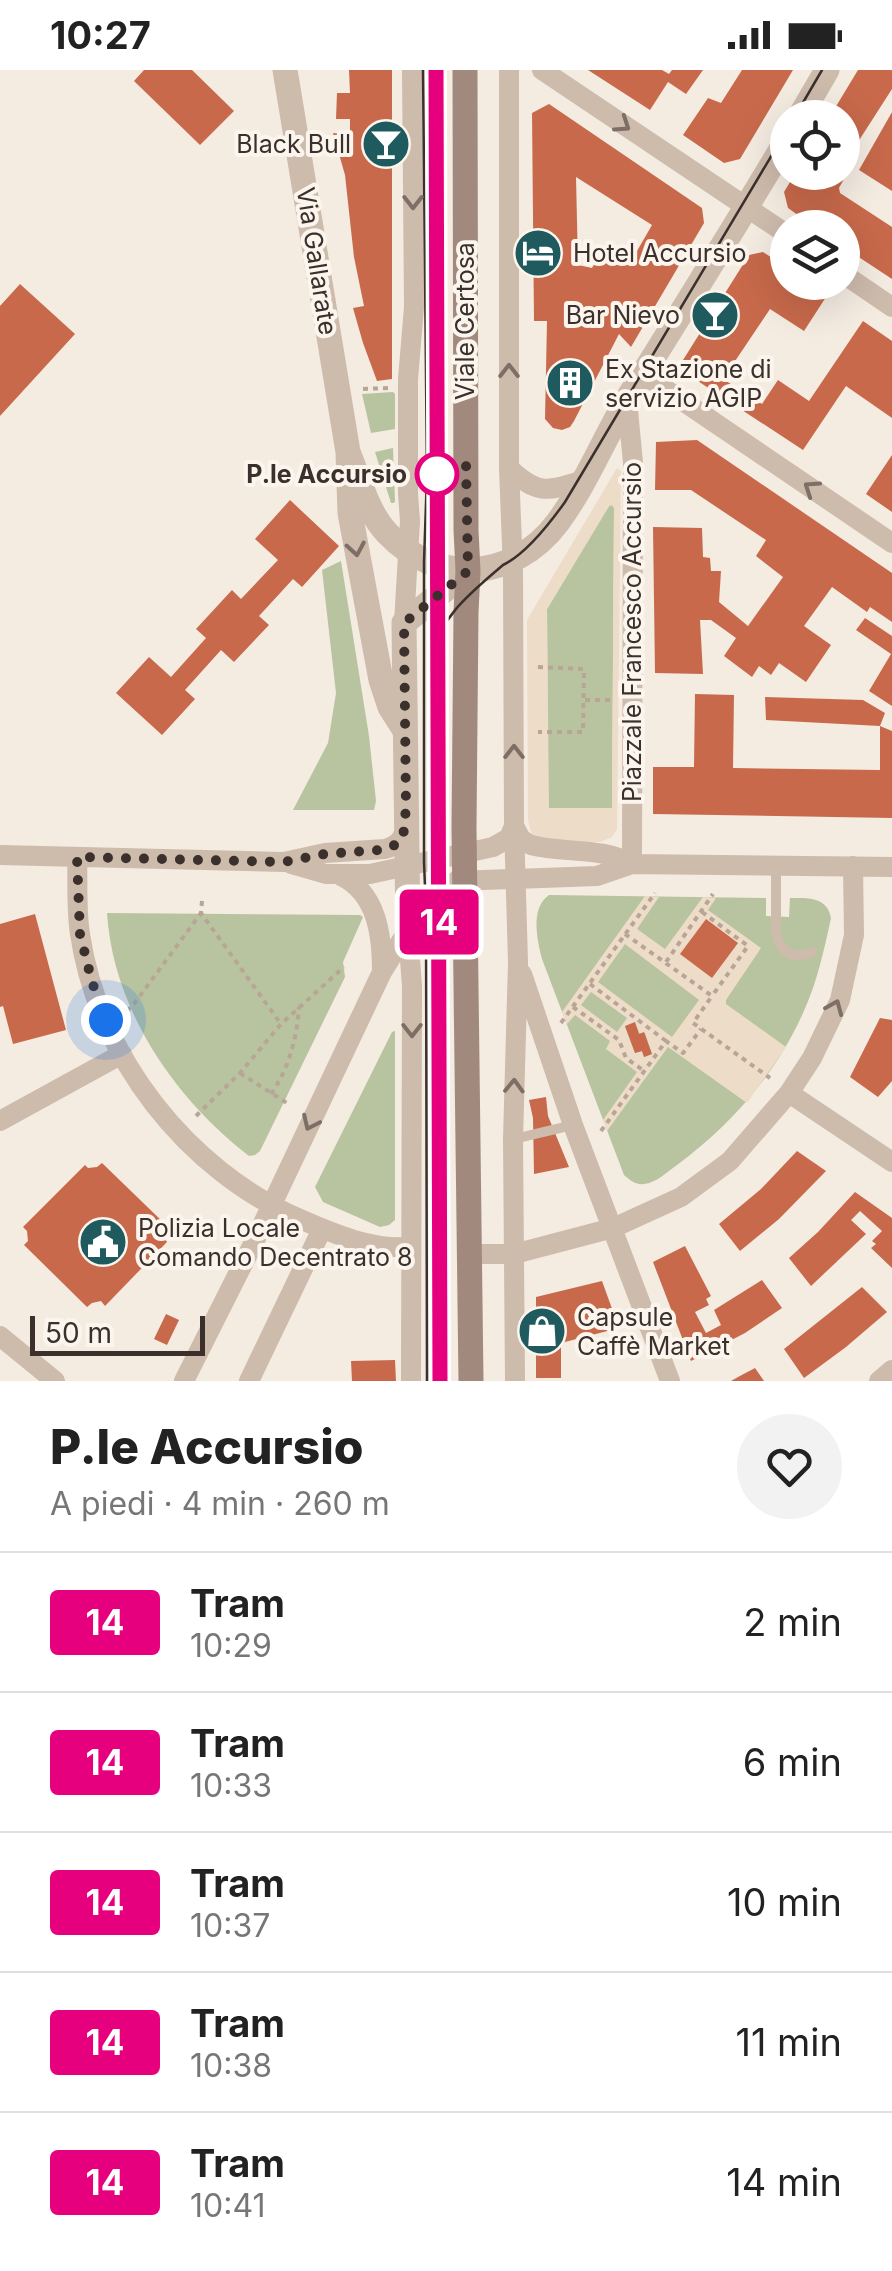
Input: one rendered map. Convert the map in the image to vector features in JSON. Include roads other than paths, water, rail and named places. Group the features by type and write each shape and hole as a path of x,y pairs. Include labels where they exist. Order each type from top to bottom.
{"main road":[{"name":"Viale Certosa","path":"465,70 468,571"},
{"path":"468,571 464,881 471,1381"}],"street":[{"name":"Via Gallarate","path":"285,70 348,452"},
{"name":"Viale Certosa","path":"408,550 408,379 414,307 412,70"},
{"name":"Viale Certosa","path":"509,70 509,468"},
{"path":"542,70 770,223"},
{"path":"810,100 828,70"},
{"path":"348,452 373,514 387,533 424,562 468,571 503,565 536,546 556,524 584,480 627,400 770,168"},
{"path":"860,285 892,306"},
{"path":"643,374 892,543"},
{"name":"Piazzale Francesco Accursio","path":"627,400 634,463 632,864"},
{"path":"348,452 350,513 381,680 404,730"},
{"path":"509,468 525,484 536,488 557,488 584,480"},
{"path":"509,468 518,962 513,1139 514,1381"},
{"path":"408,550 404,730 412,986 410,1381"},
{"path":"404,623 468,571"},
{"path":"0,855 284,862 385,849 403,838 406,825"},
{"path":"514,826 521,839 531,845 598,851 632,864"},
{"path":"284,862 326,874 370,874 500,844 509,838 514,826"},
{"path":"77,857 80,934 92,982 122,1054 142,1088 178,1133 221,1172 271,1205 322,1229 364,1242 410,1248"},
{"path":"184,1381 382,972 426,901 450,884 464,881 597,876 632,864 892,866"},
{"path":"470,1254 514,1254 614,1228 681,1197 730,1161 812,1058 840,1000 854,934 854,866"},
{"path":"339,875 359,888 373,909 382,946 382,972"},
{"path":"518,962 573,1125 670,1381"},
{"path":"0,1121 122,1054"},
{"path":"788,1092 892,1162"},
{"path":"249,1381 322,1229"},
{"path":"0,1336 55,1381"},
{"path":"879,1381 892,1370"}],"lane":[{"path":"776,865 778,943 793,956 812,952"},
{"path":"513,1139 573,1125"}],"tram line":[{"path":"423,70 427,1381"},
{"name":"14","path":"436,70 440,1381"},
{"path":"804,100 822,70"},
{"path":"431,657 442,629 459,605 529,546 565,502 770,158"}],"place":[{"name":"Black Bull","path":"386,144"},
{"name":"Hotel Accursio","path":"538,253"},
{"name":"Bar Nievo","path":"715,315"},
{"name":"Ex Stazione di servizio AGIP","path":"570,383"},
{"name":"P.le Accursio","path":"437,474"},
{"name":"Polizia Locale Comando Decentrato 8","path":"103,1242"},
{"name":"Capsule Caffè Market","path":"542,1331"}]}
